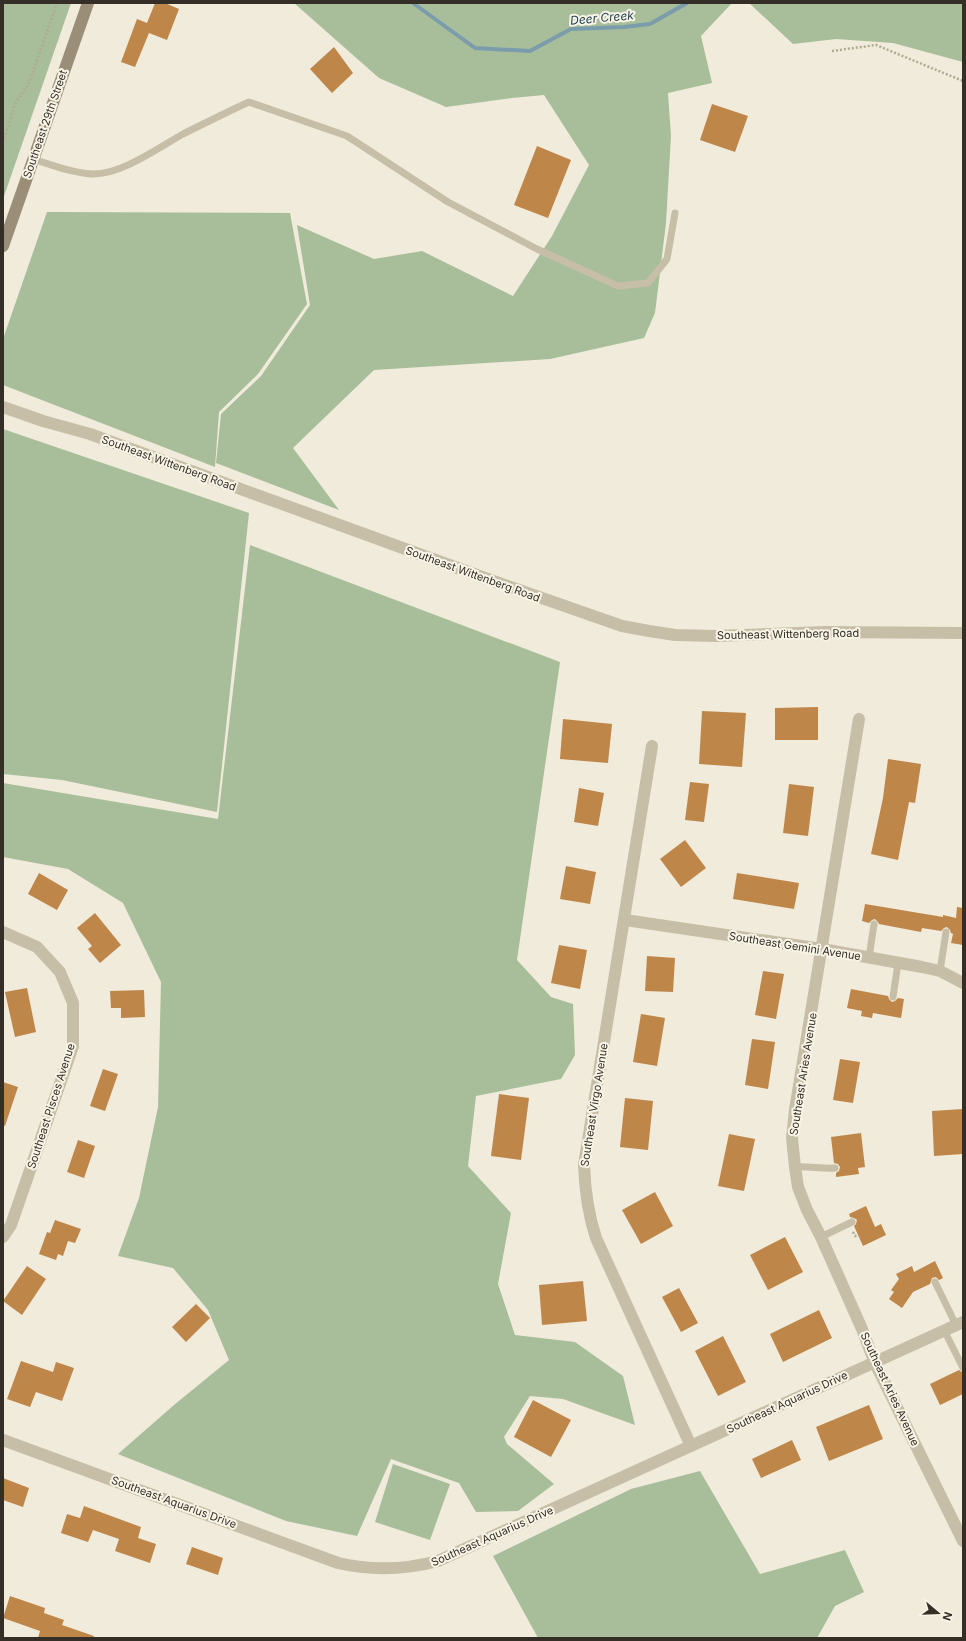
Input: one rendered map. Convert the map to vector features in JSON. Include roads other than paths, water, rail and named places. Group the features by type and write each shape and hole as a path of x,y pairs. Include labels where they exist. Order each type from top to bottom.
{"main road":[{"name":"Southeast 29th Street","path":"3,246 88,3"}],"street":[{"name":"Southeast Wittenberg Road","path":"3,407 43,421 90,434 587,615 622,626 675,635 715,636 825,632 963,633"},
{"name":"Southeast Aries Avenue","path":"859,718 795,1110 792,1138 795,1167 798,1187 807,1210 822,1237 874,1361 963,1541"},
{"name":"Southeast Virgo Avenue","path":"652,746 625,920 584,1165 585,1194 589,1217 596,1238 691,1446"},
{"name":"Southeast Gemini Avenue","path":"625,920 822,949 898,963 940,971 963,983"},
{"name":"Southeast Pisces Avenue","path":"3,932 37,947 60,972 73,1003 73,1046 11,1225 3,1237"},
{"name":"Southeast Aquarius Drive","path":"3,1440 338,1563 375,1569 406,1568 438,1561 959,1323"}],"lane":[{"path":"33,159 66,169 93,174 107,172 125,166 249,102 347,136 448,202 537,249 618,286 648,283 667,259 675,213"},
{"path":"869,958 874,924"},
{"path":"940,971 946,932"},
{"path":"892,997 898,963"},
{"path":"795,1167 813,1166 820,1169 835,1168"},
{"path":"822,1237 852,1222"},
{"path":"935,1282 959,1323"},
{"path":"944,1330 963,1368"}],"waterway":[{"name":"Deer Creek","path":"413,3 475,48 530,51 571,29 624,27 650,24 687,3"}]}
